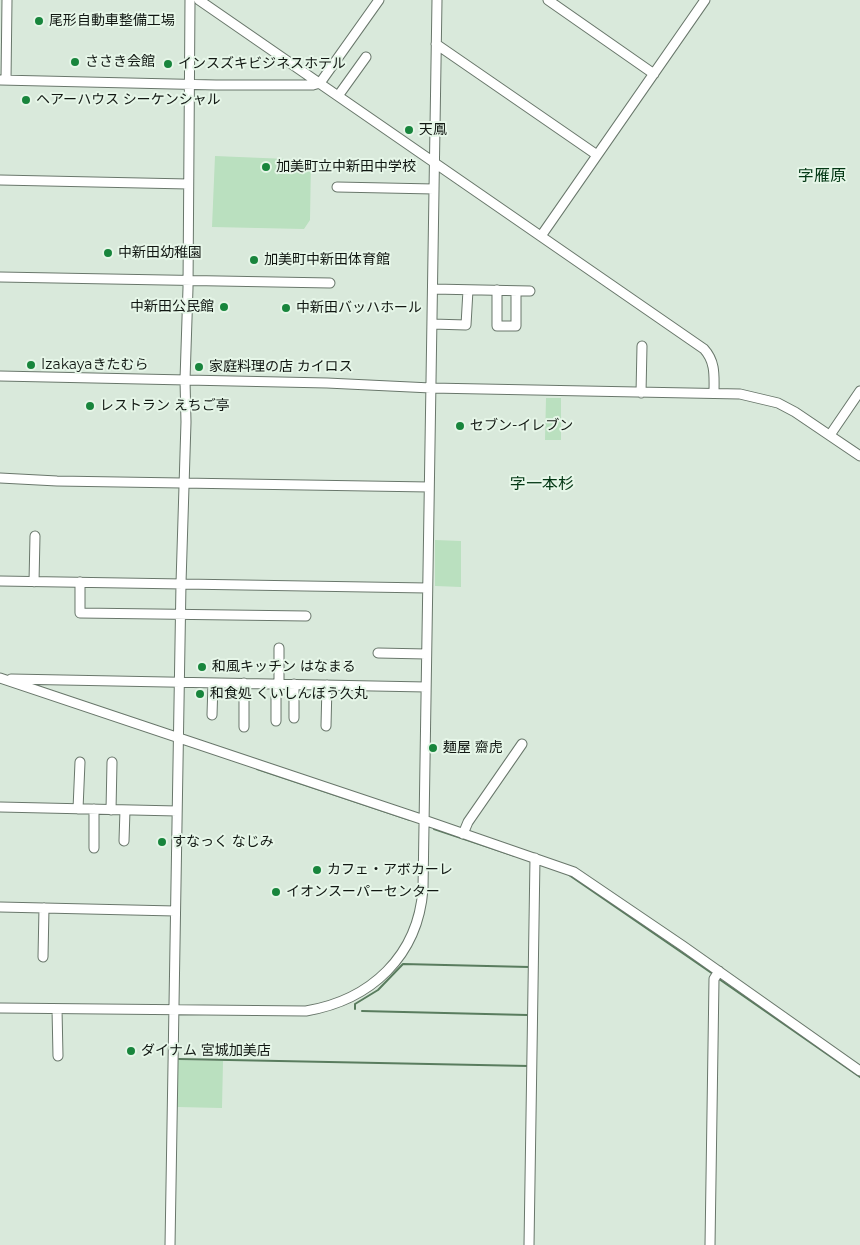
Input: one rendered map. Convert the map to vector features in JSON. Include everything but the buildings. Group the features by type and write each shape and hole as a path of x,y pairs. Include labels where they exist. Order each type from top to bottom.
{"street":[{"path":"7,0 3,80 313,85 320,83 379,0"},
{"path":"170,1245 178,737 186,422 184,380 188,324 190,0"},
{"path":"199,0 704,349 712,359 714,366 714,393"},
{"path":"0,1008 306,1012 339,1004 380,978 399,958 407,946 417,923 423,889 437,0"},
{"path":"548,0 654,74"},
{"path":"541,236 705,0"},
{"path":"436,44 597,155"},
{"path":"338,96 366,57"},
{"path":"0,180 188,184"},
{"path":"337,187 434,189"},
{"path":"0,277 330,283"},
{"path":"433,289 530,291"},
{"path":"432,324 466,325 468,290"},
{"path":"497,290 497,326 516,326 516,291"},
{"path":"641,393 642,346"},
{"path":"0,376 327,383 431,388 740,394 778,403 795,412 860,456"},
{"path":"830,435 860,391"},
{"path":"0,478 57,481 429,487"},
{"path":"34,536 34,582"},
{"path":"0,581 427,588"},
{"path":"80,582 80,613 306,616"},
{"path":"276,720 279,648"},
{"path":"378,653 426,654"},
{"path":"3,679 426,687"},
{"path":"3,679 424,820 535,862 561,867 586,879 717,975 860,1071"},
{"path":"212,715 213,683"},
{"path":"244,684 244,726"},
{"path":"294,684 294,718"},
{"path":"326,726 327,685"},
{"path":"463,834 468,822 522,744"},
{"path":"78,809 80,762"},
{"path":"111,810 112,762"},
{"path":"0,807 177,811"},
{"path":"94,809 94,848"},
{"path":"124,841 125,810"},
{"path":"529,1245 535,862"},
{"path":"0,907 175,911"},
{"path":"44,908 44,957"},
{"path":"710,1245 717,975"},
{"path":"58,1009 58,1056"}],"green space":[{"path":"215,156 311,160 310,220 304,229 212,227"},
{"path":"546,398 561,398 561,440 545,440"},
{"path":"435,540 461,541 461,587 435,586"},
{"path":"177,1060 223,1061 222,1108 177,1107"}],"waterway":[{"path":"257,769 410,820"},
{"path":"434,829 515,856"},
{"path":"569,875 713,974"},
{"path":"355,1009 355,1004 378,990 403,964 529,967"},
{"path":"719,979 860,1077"},
{"path":"362,1011 527,1015"},
{"path":"179,1059 529,1066"}],"place":[{"name":"尾形自動車整備工場","path":"39,21"},
{"name":"ささき会館","path":"75,62"},
{"name":"インスズキビジネスホテル","path":"168,64"},
{"name":"ヘアーハウス シーケンシャル","path":"26,100"},
{"name":"天鳳","path":"409,130"},
{"name":"加美町立中新田中学校","path":"266,167"},
{"name":"中新田幼稚園","path":"108,253"},
{"name":"加美町中新田体育館","path":"254,260"},
{"name":"中新田公民館","path":"224,307"},
{"name":"中新田バッハホール","path":"286,308"},
{"name":"Izakayaきたむら","path":"31,365"},
{"name":"家庭料理の店 カイロス","path":"199,367"},
{"name":"レストラン えちご亭","path":"90,406"},
{"name":"セブン-イレブン","path":"460,426"},
{"name":"和風キッチン はなまる","path":"202,667"},
{"name":"和食処 くいしんぼう久丸","path":"200,694"},
{"name":"麺屋 齋虎","path":"433,748"},
{"name":"すなっく なじみ","path":"162,842"},
{"name":"カフェ・アボカーレ","path":"317,870"},
{"name":"イオンスーパーセンター","path":"276,892"},
{"name":"ダイナム 宮城加美店","path":"131,1051"}],"district":[{"name":"字雁原","path":"822,176"},
{"name":"字一本杉","path":"542,484"}]}
